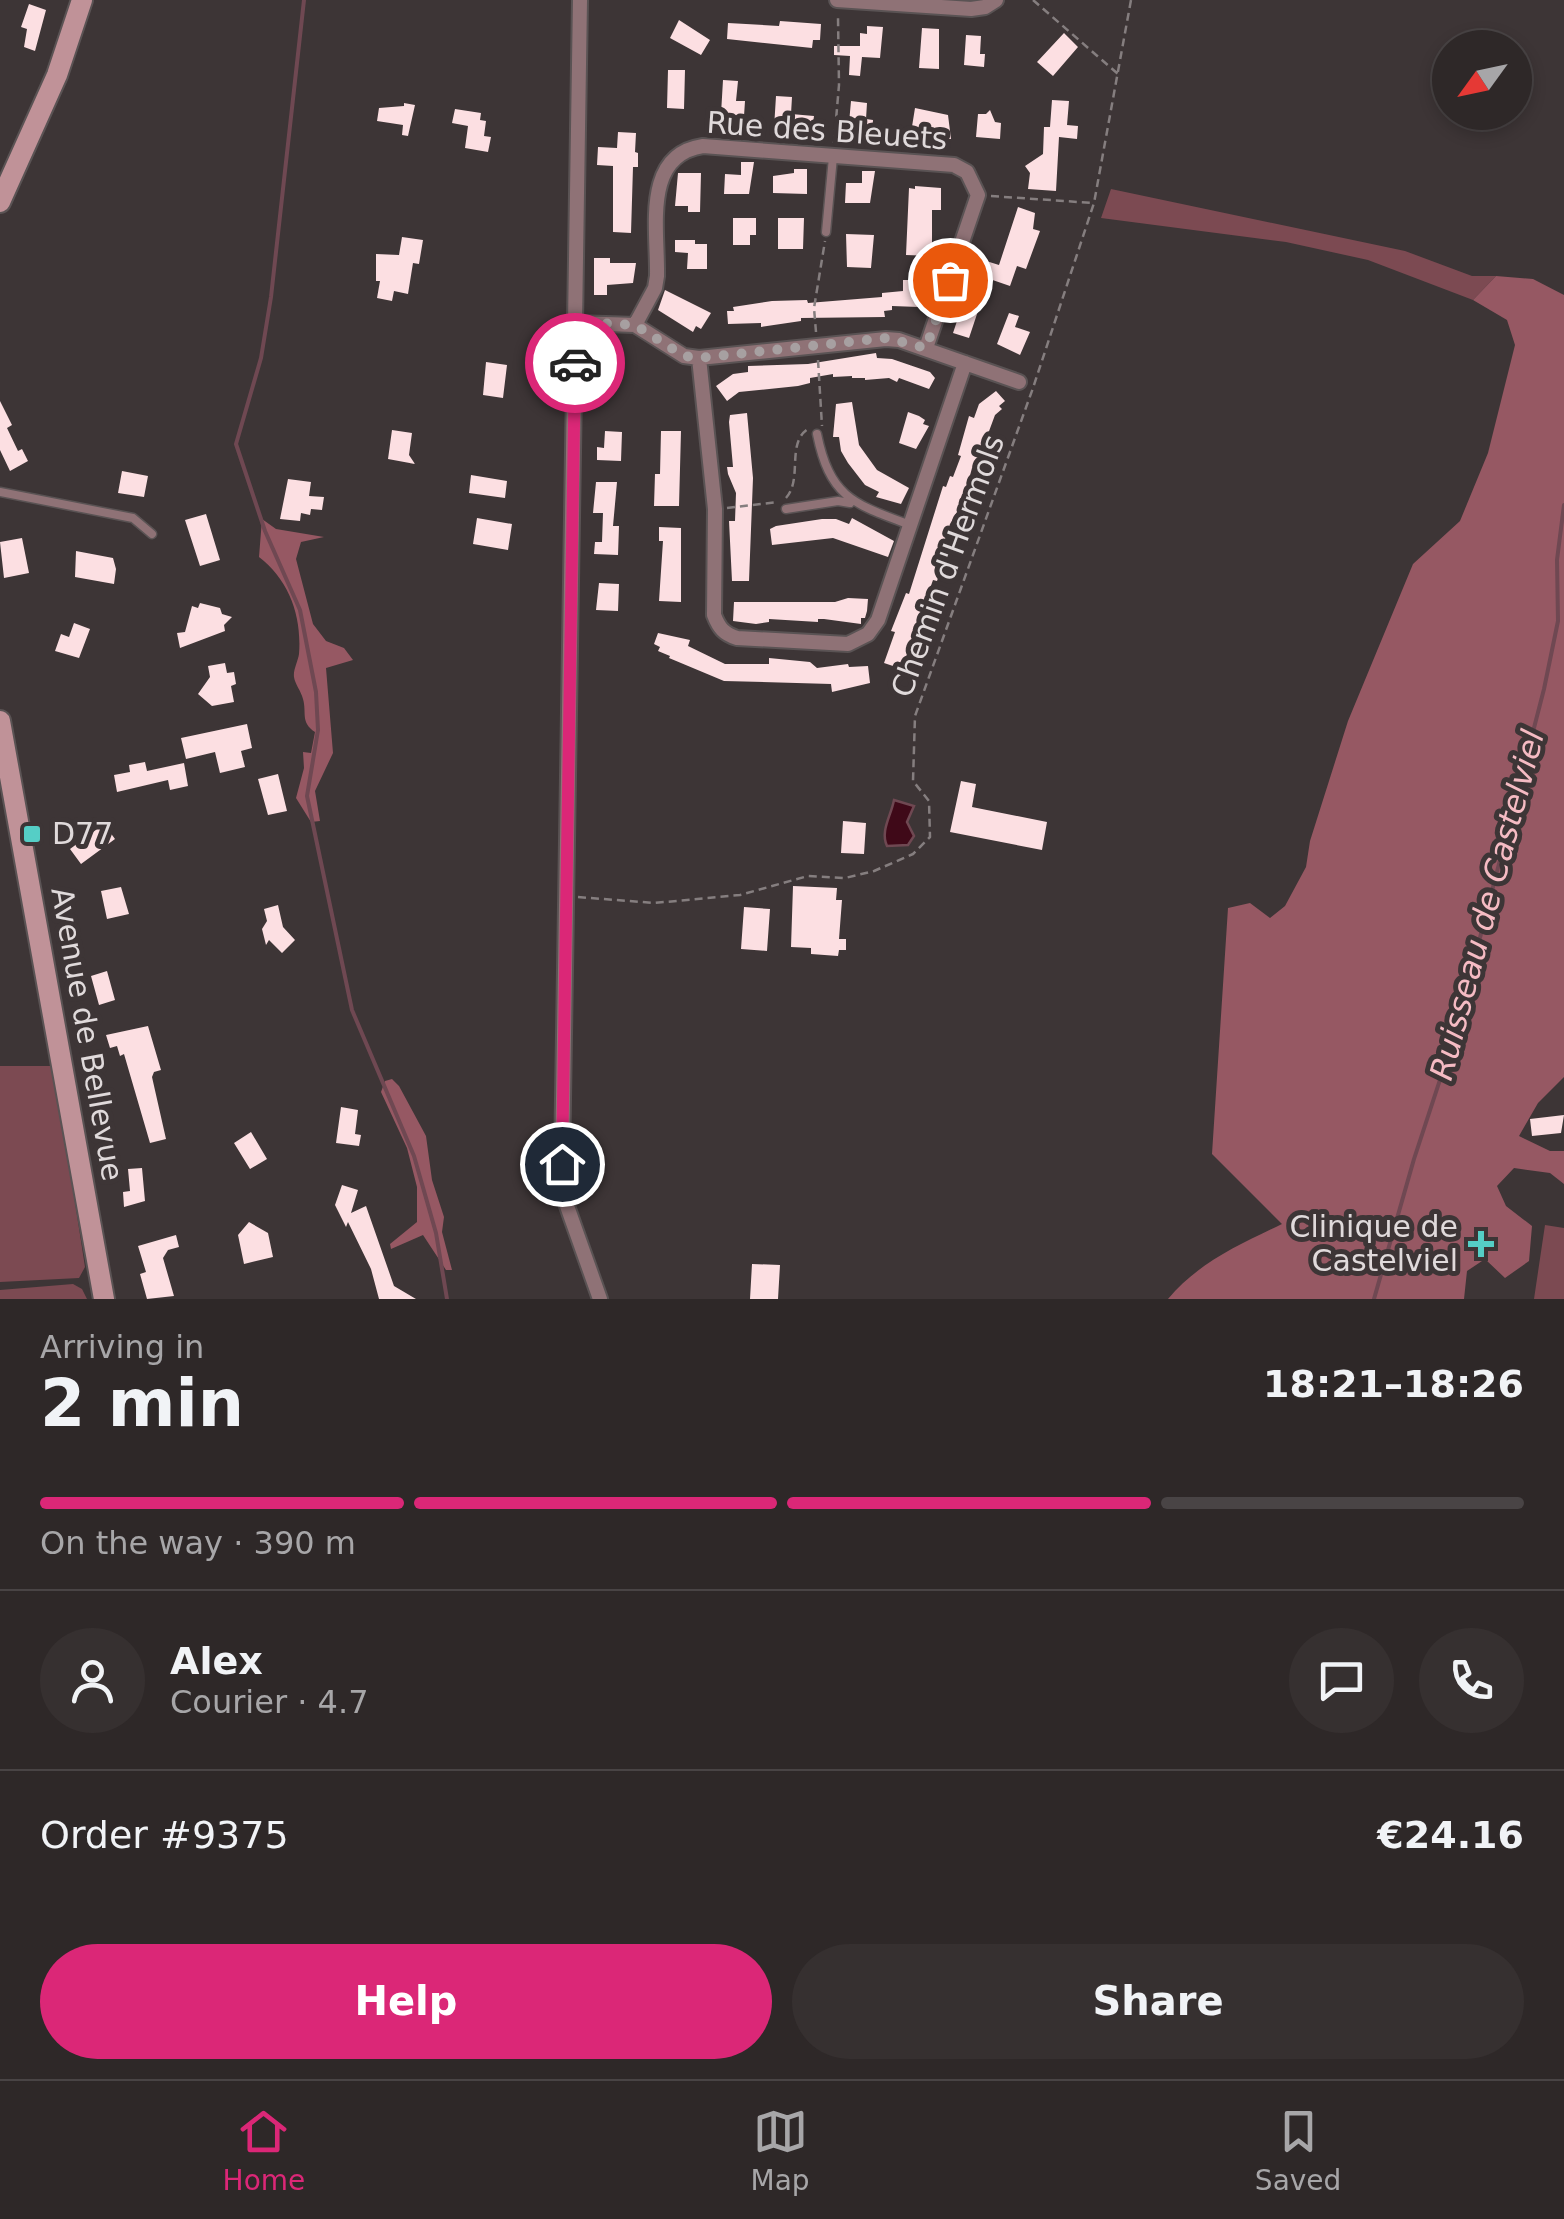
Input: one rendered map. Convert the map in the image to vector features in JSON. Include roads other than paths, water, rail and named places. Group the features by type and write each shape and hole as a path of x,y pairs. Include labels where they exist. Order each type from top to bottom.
{"street":[{"path":"0,202 57,75 82,0"},
{"path":"580,0 562,1164 567,1206 600,1299"},
{"path":"837,0 970,9 985,8 996,0"},
{"name":"Rue des Bleuets","path":"635,325 655,288 659,182 673,157 686,149 704,146 954,164 966,172 978,195 926,348"},
{"path":"576,322 635,325 684,356 699,358 886,338 926,348 1026,385"},
{"path":"699,358 716,510 714,616 726,634 737,638 835,645 848,644 868,634 878,620 966,363"},
{"name":"Avenue de Bellevue","path":"0,722 104,1299"}],"lane":[{"path":"826,232 833,155"},
{"path":"818,434 828,471 850,500 866,509"},
{"path":"0,492 133,518 152,534"},
{"path":"783,505 838,501 910,525"}],"waterway":[{"path":"304,0 271,297 261,358 236,444 265,531 300,610 316,692 318,730 307,796 352,1010 414,1156 436,1233 447,1299"},
{"name":"Ruisseau de Castelviel","path":"1374,1299 1456,1031 1544,689 1558,621 1557,560 1564,505"}],"place":[{"name":"D77","path":"32,834"},
{"name":"Clinique de Castelviel","path":"1481,1244"}]}
